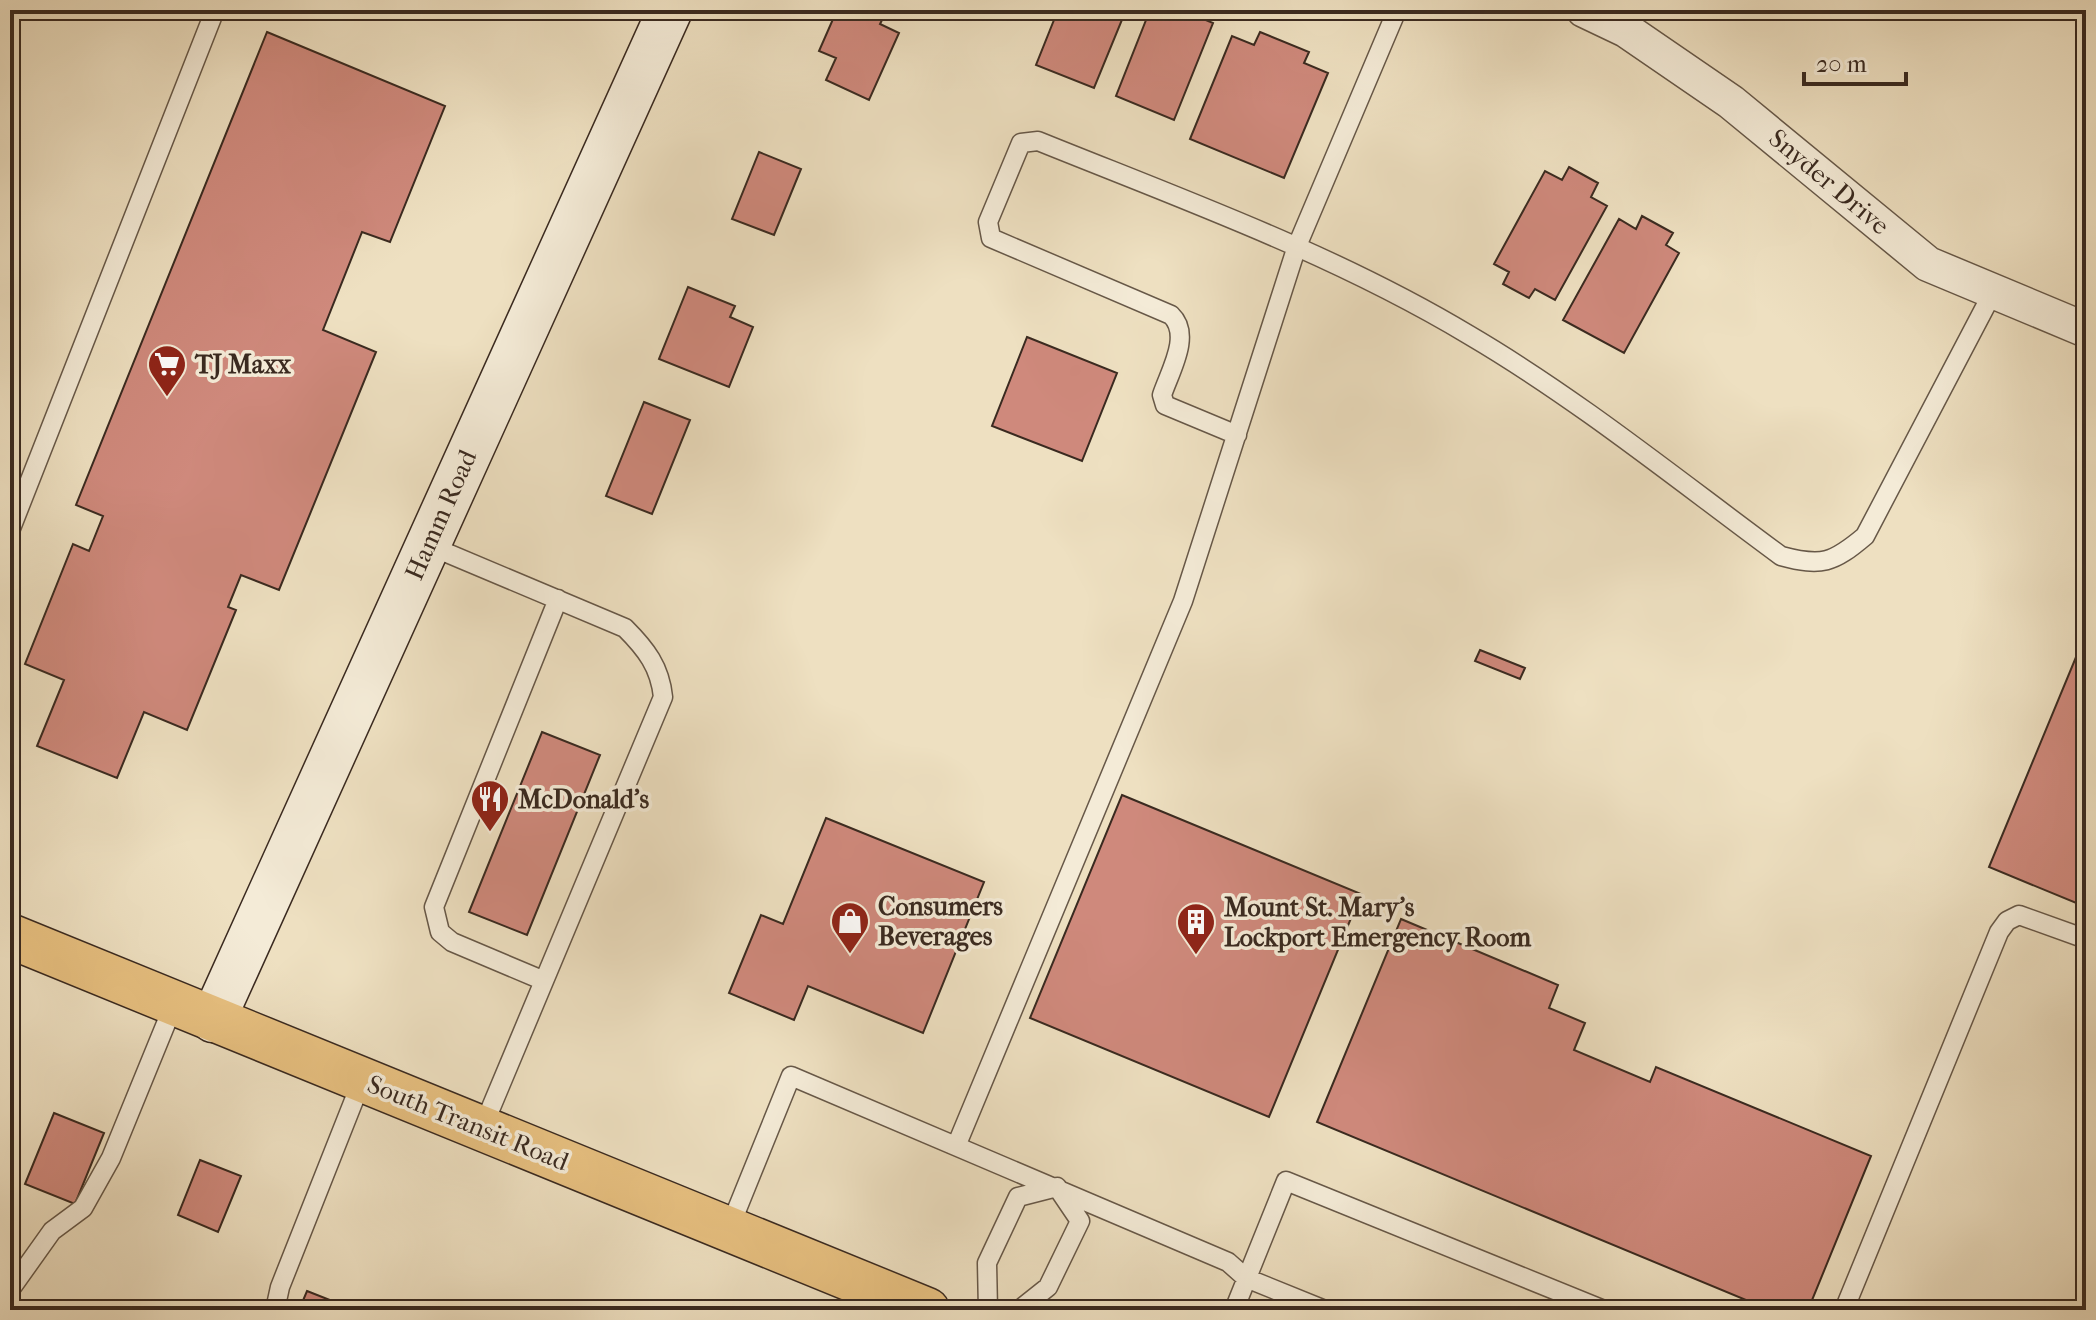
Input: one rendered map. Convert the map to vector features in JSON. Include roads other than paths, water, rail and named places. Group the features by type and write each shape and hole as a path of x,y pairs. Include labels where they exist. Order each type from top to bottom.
{"highway":[{"name":"South Transit Road","path":"10,936 927,1310"}],"street":[{"name":"Hamm Road","path":"193,1012 428,545 670,10"},
{"name":"Snyder Drive","path":"1584,10 1626,30 1731,102 1928,264 2086,330"}],"lane":[{"path":"10,531 215,10"},
{"path":"957,1144 1183,601 1297,246 1397,10"},
{"path":"1237,435 1165,405 1162,395 1181,337 1180,323 1171,315 991,238 988,222 1016,149 1029,140 1297,246 1469,334 1575,405 1781,556 1810,564 1838,558 1865,536 1993,292"},
{"path":"10,477 28,484"},
{"path":"428,545 625,628 657,667 663,697 482,1129"},
{"path":"542,980 452,942 440,932 434,907 558,599"},
{"path":"1844,1310 1999,932 2007,921 2019,915 2086,939"},
{"path":"10,1290 52,1231 83,1208 193,1012"},
{"path":"729,1229 791,1076 1057,1187 1228,1262 1246,1278 1325,1310"},
{"path":"275,1310 280,1287 362,1080"},
{"path":"1234,1310 1286,1181 1604,1310"},
{"path":"988,1310 987,1263 1018,1197 1057,1187"},
{"path":"1019,1310 1048,1287 1080,1221 1057,1187"}],"place":[{"name":"TJ Maxx","path":"167,398"},
{"name":"McDonald's","path":"490,833"},
{"name":"Consumers Beverages","path":"850,955"},
{"name":"Mount St. Mary's Lockport Emergency Room","path":"1196,956"}]}
